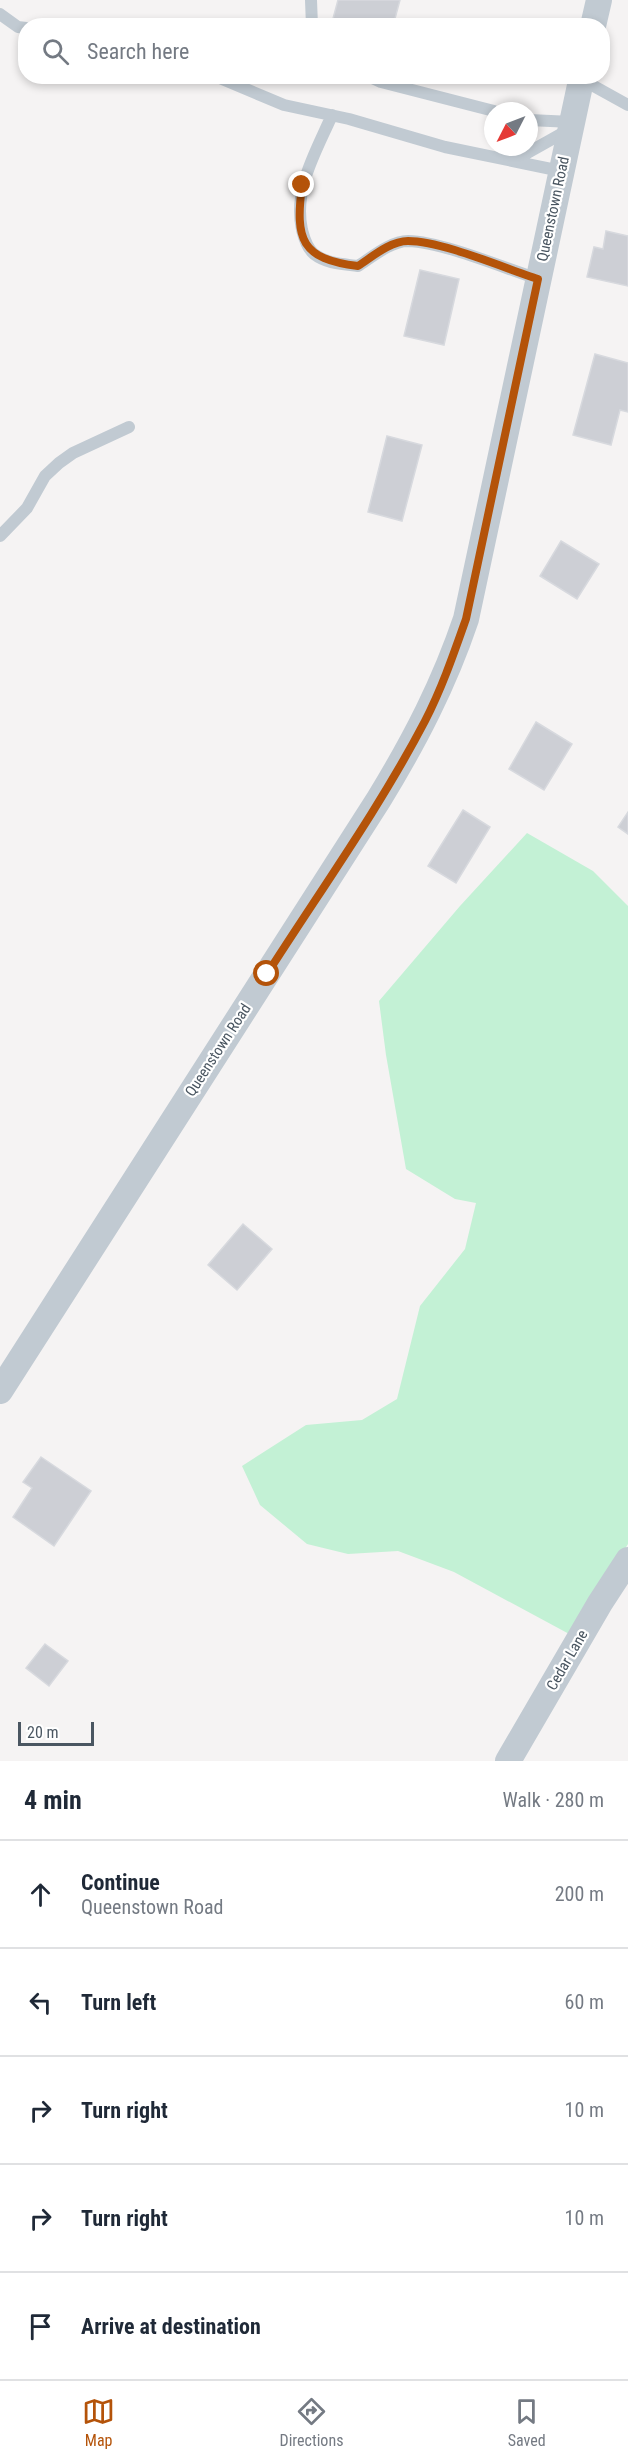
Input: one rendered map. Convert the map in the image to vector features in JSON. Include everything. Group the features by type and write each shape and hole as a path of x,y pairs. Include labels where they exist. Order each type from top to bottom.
{"street":[{"path":"595,18 599,0"},
{"name":"Queenstown Road","path":"0,1392 379,799 426,720 450,666 466,619 581,84"},
{"name":"Cedar Lane","path":"508,1761 600,1603 628,1560"}],"lane":[{"path":"311,0 312,18"},
{"path":"0,14 18,27"},
{"path":"234,84 284,105 332,115 445,147 561,171"},
{"path":"389,84 484,108"},
{"path":"592,84 628,105"},
{"path":"332,115 302,185 298,214 304,240 313,254 331,263 358,266 384,249 406,241 443,248 538,279"},
{"path":"538,121 571,125"},
{"path":"513,161 571,125"},
{"path":"0,536 27,508 45,476 59,463 74,453 129,428"}],"green space":[{"path":"527,833 593,871 628,906 628,1544 571,1635 454,1572 398,1551 348,1554 307,1544 260,1505 242,1466 306,1425 362,1420 397,1399 420,1306 465,1249 476,1203 455,1199 406,1169 379,1001 460,906"}],"building":[{"path":"338,0 400,0 395,18 333,18"},
{"path":"606,231 628,236 628,286 587,277 594,247 603,249"},
{"path":"420,270 459,279 444,345 404,336"},
{"path":"595,354 628,363 628,412 620,410 611,445 573,435"},
{"path":"387,436 422,445 402,521 368,512"},
{"path":"561,541 599,564 577,599 540,576"},
{"path":"536,722 572,744 544,790 509,769"},
{"path":"463,810 490,827 456,883 428,866"},
{"path":"628,812 628,834 618,827"},
{"path":"243,1224 272,1249 237,1290 208,1265"},
{"path":"41,1457 91,1491 54,1546 13,1517 32,1488 23,1482"},
{"path":"45,1644 68,1661 49,1686 26,1668"}],"route":[{"path":"267,974 403,760 426,720 450,666 466,619 538,279 443,248 406,241 384,249 358,266 331,263 313,254 304,240 298,214 302,185"}]}
